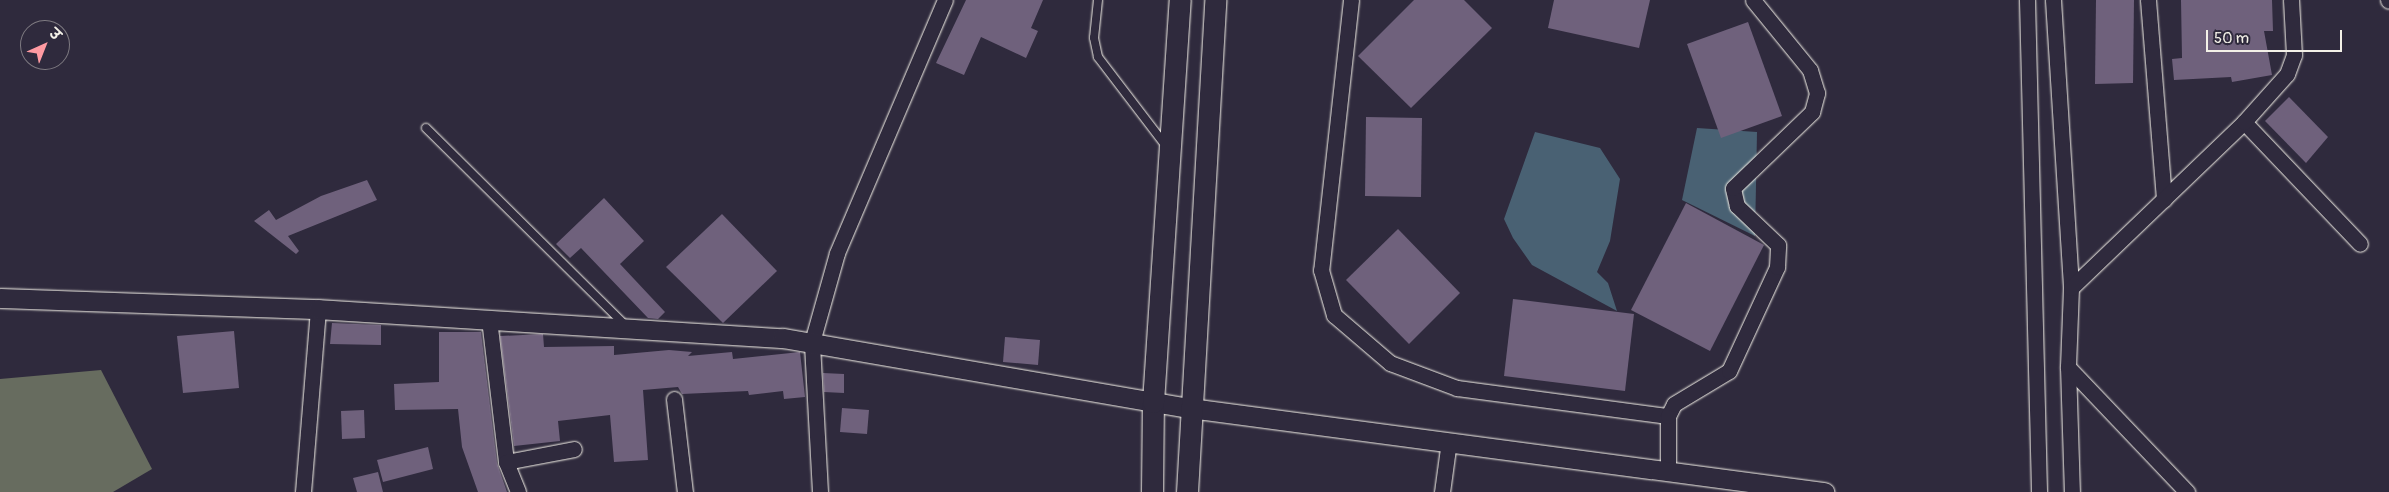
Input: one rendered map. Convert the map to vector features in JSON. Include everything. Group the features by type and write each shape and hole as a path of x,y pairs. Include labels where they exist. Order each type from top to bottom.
{"main road":[{"path":"1152,492 1153,402 1180,0"},
{"path":"1187,492 1190,408 1215,0"}],"street":[{"path":"820,492 812,342 837,253 945,0"},
{"path":"1351,0 1321,270 1334,315 1390,363 1448,385 1668,416"},
{"path":"1668,469 1668,416 1683,394 1728,371 1777,267 1778,245 1737,206 1733,188 1812,112 1817,93 1810,70 1753,0"},
{"path":"2027,0 2039,492"},
{"path":"2054,0 2072,288 2068,366 2072,492"},
{"path":"2148,0 2164,199"},
{"path":"2072,288 2244,122 2287,74 2294,55 2291,0"},
{"path":"2244,122 2360,244"},
{"path":"0,298 318,309 628,328 812,342 1190,408 1668,469 1824,492"},
{"path":"303,492 318,309"},
{"path":"489,319 506,462 518,492"},
{"path":"2068,366 2187,492"},
{"path":"674,400 685,492"},
{"path":"1442,492 1449,441"},
{"path":"506,462 574,448"}],"lane":[{"path":"1098,0 1094,38 1098,57 1170,151"},
{"path":"426,128 628,328"}],"green space":[{"path":"101,370 152,469 113,492 0,492 0,379"}],"water":[{"path":"1697,128 1757,132 1755,236 1682,200"},
{"path":"1535,132 1600,148 1620,179 1610,241 1597,272 1608,283 1617,311 1532,265 1513,238 1504,219"}],"building":[{"path":"966,0 1043,0 1031,28 1038,31 1026,58 981,37 964,75 936,63"},
{"path":"1414,0 1464,0 1492,28 1411,108 1358,56"},
{"path":"1554,0 1650,0 1639,48 1548,28"},
{"path":"2096,0 2134,0 2133,83 2095,84"},
{"path":"2181,0 2272,0 2273,31 2264,31 2272,75 2232,82 2231,77 2174,80 2172,59 2182,58"},
{"path":"1748,22 1782,116 1721,138 1687,44"},
{"path":"2289,97 2328,137 2306,163 2265,121"},
{"path":"1366,117 1422,118 1421,197 1365,196"},
{"path":"367,180 377,200 288,236 299,251 296,254 254,221 269,210 276,220 321,196"},
{"path":"604,198 644,241 620,264 665,312 658,319 648,318 581,248 570,258 556,244"},
{"path":"1686,203 1764,245 1710,351 1631,310"},
{"path":"722,214 777,271 723,323 666,267"},
{"path":"1398,229 1460,293 1409,344 1346,280"},
{"path":"1513,299 1634,314 1625,391 1504,376"},
{"path":"332,323 381,325 381,345 330,344"},
{"path":"234,331 239,388 183,393 177,336"},
{"path":"439,332 481,332 497,463 507,492 478,492 462,447 458,409 395,410 394,384 439,382"},
{"path":"543,334 544,347 614,346 614,355 669,350 692,352 688,356 732,352 733,359 800,352 805,397 784,399 783,391 749,395 748,391 682,394 678,387 643,390 648,460 614,462 610,415 558,421 560,441 514,446 500,336"},
{"path":"1005,337 1040,340 1038,365 1003,362"},
{"path":"823,373 844,374 844,393 824,392"},
{"path":"842,408 869,410 867,434 840,432"},
{"path":"364,410 365,438 342,439 341,411"},
{"path":"428,447 433,469 383,482 377,460"},
{"path":"378,472 383,492 357,492 353,478"}]}
